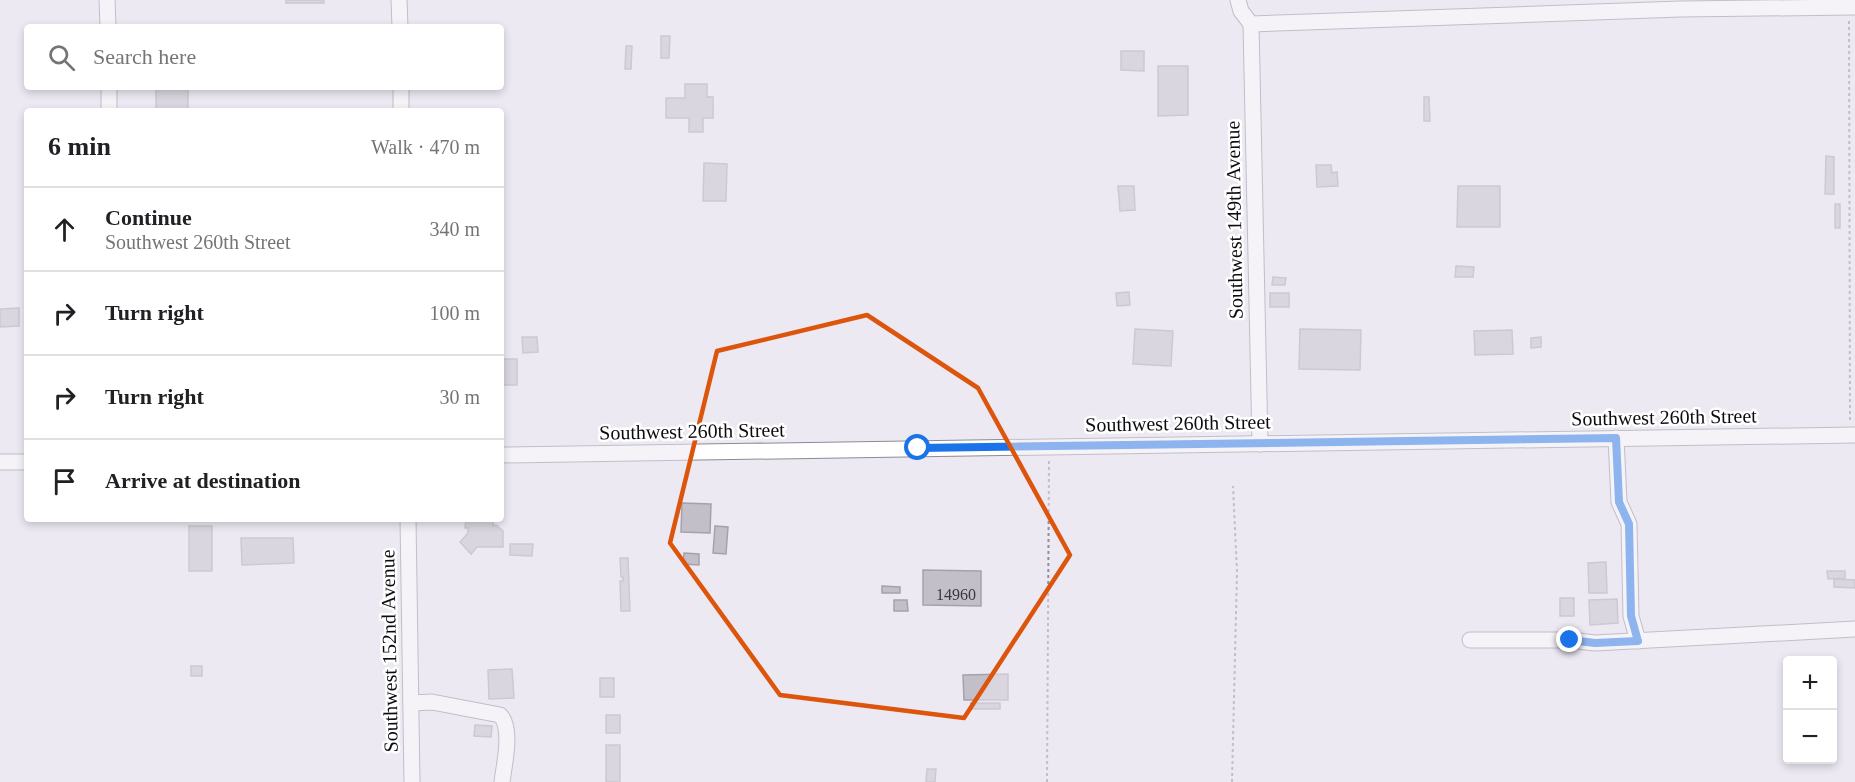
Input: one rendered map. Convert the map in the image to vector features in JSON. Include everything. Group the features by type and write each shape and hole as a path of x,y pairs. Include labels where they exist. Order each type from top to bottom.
{"street":[{"path":"107,0 108,24"},
{"path":"399,0 400,24"},
{"name":"Southwest 149th Avenue","path":"1238,0 1241,10 1251,24 1260,444"},
{"path":"1251,24 1680,4 1852,7"},
{"path":"109,90 109,108"},
{"path":"401,90 401,108"},
{"name":"Southwest 260th Street","path":"504,455 1853,435"},
{"path":"1616,438 1619,502 1629,524 1631,616 1638,641"},
{"path":"0,462 24,462"},
{"name":"Southwest 152nd Avenue","path":"408,522 412,782"},
{"path":"1470,640 1570,640 1595,643 1855,629"},
{"path":"411,703 432,702 500,715 507,736 502,782"}],"path":[{"path":"1852,7 1853,435"},
{"path":"1047,782 1049,446"},
{"path":"1232,782 1237,572 1233,486"}],"highlighted area":[{"path":"867,315 978,388 1070,555 964,718 780,695 670,543 717,351"}],"building":[{"path":"286,0 324,0 324,3 286,3"},
{"path":"661,36 670,36 669,58 661,58"},
{"path":"626,46 632,46 631,69 625,69"},
{"path":"1121,51 1144,51 1144,71 1121,70"},
{"path":"1158,66 1188,66 1188,115 1158,116"},
{"path":"685,84 707,84 707,97 713,97 713,118 703,118 703,132 689,132 689,118 666,118 666,98 685,98"},
{"path":"156,90 188,90 188,108 156,108"},
{"path":"1424,97 1429,97 1430,121 1424,121"},
{"path":"1826,156 1834,157 1834,194 1825,194"},
{"path":"704,163 727,164 726,201 703,201"},
{"path":"1316,165 1331,165 1332,173 1337,172 1338,186 1317,187"},
{"path":"1118,186 1134,186 1135,210 1120,211"},
{"path":"1458,186 1500,186 1500,227 1457,227"},
{"path":"1835,204 1840,204 1840,228 1835,228"},
{"path":"1456,266 1474,267 1473,277 1455,277"},
{"path":"1273,277 1286,278 1285,285 1272,285"},
{"path":"1129,292 1130,305 1117,306 1116,293"},
{"path":"1270,293 1289,293 1289,307 1270,307"},
{"path":"19,308 19,326 0,327 0,309"},
{"path":"1135,329 1173,331 1171,366 1133,364"},
{"path":"1300,329 1361,330 1360,370 1299,369"},
{"path":"1512,330 1513,354 1475,355 1474,331"},
{"path":"522,337 537,337 538,352 523,353"},
{"path":"1541,337 1541,347 1531,348 1531,338"},
{"path":"504,359 517,359 517,385 504,385"},
{"path":"682,503 711,504 710,533 681,532"},
{"path":"466,522 493,522 493,526 496,525 503,531 503,547 477,547 471,554 460,542 468,533 468,528 465,528"},
{"path":"189,526 212,526 212,571 189,571"},
{"path":"715,526 728,527 726,554 713,553"},
{"path":"241,538 293,538 294,563 242,565"},
{"path":"510,544 533,544 532,556 510,555"},
{"path":"684,553 699,554 699,565 683,564"},
{"path":"620,558 628,558 630,611 621,611 620,581 623,581 623,577 621,577"},
{"path":"1606,562 1607,593 1589,593 1588,563"},
{"path":"923,570 981,571 981,606 923,605"},
{"path":"1827,571 1845,571 1845,578 1828,579"},
{"path":"1834,579 1855,580 1855,588 1834,587"},
{"path":"882,586 900,587 900,593 882,593"},
{"path":"1560,598 1574,598 1574,616 1560,616"},
{"path":"1617,599 1618,623 1590,625 1589,600"},
{"path":"894,600 907,600 908,611 894,611"},
{"path":"191,666 202,666 202,676 191,676"},
{"path":"512,669 514,698 489,699 488,670"},
{"path":"1008,674 1008,700 964,700 963,675"},
{"path":"600,678 614,678 614,697 600,697"},
{"path":"971,703 1000,703 1000,709 971,709"},
{"path":"606,715 620,715 620,733 606,733"},
{"path":"475,725 492,726 491,737 474,736"},
{"path":"606,745 620,745 620,782 606,782"},
{"path":"927,769 936,769 935,782 926,782"}],"route":[{"path":"918,448 1616,438 1619,502 1629,524 1631,616 1638,641 1595,643 1570,640"}]}
